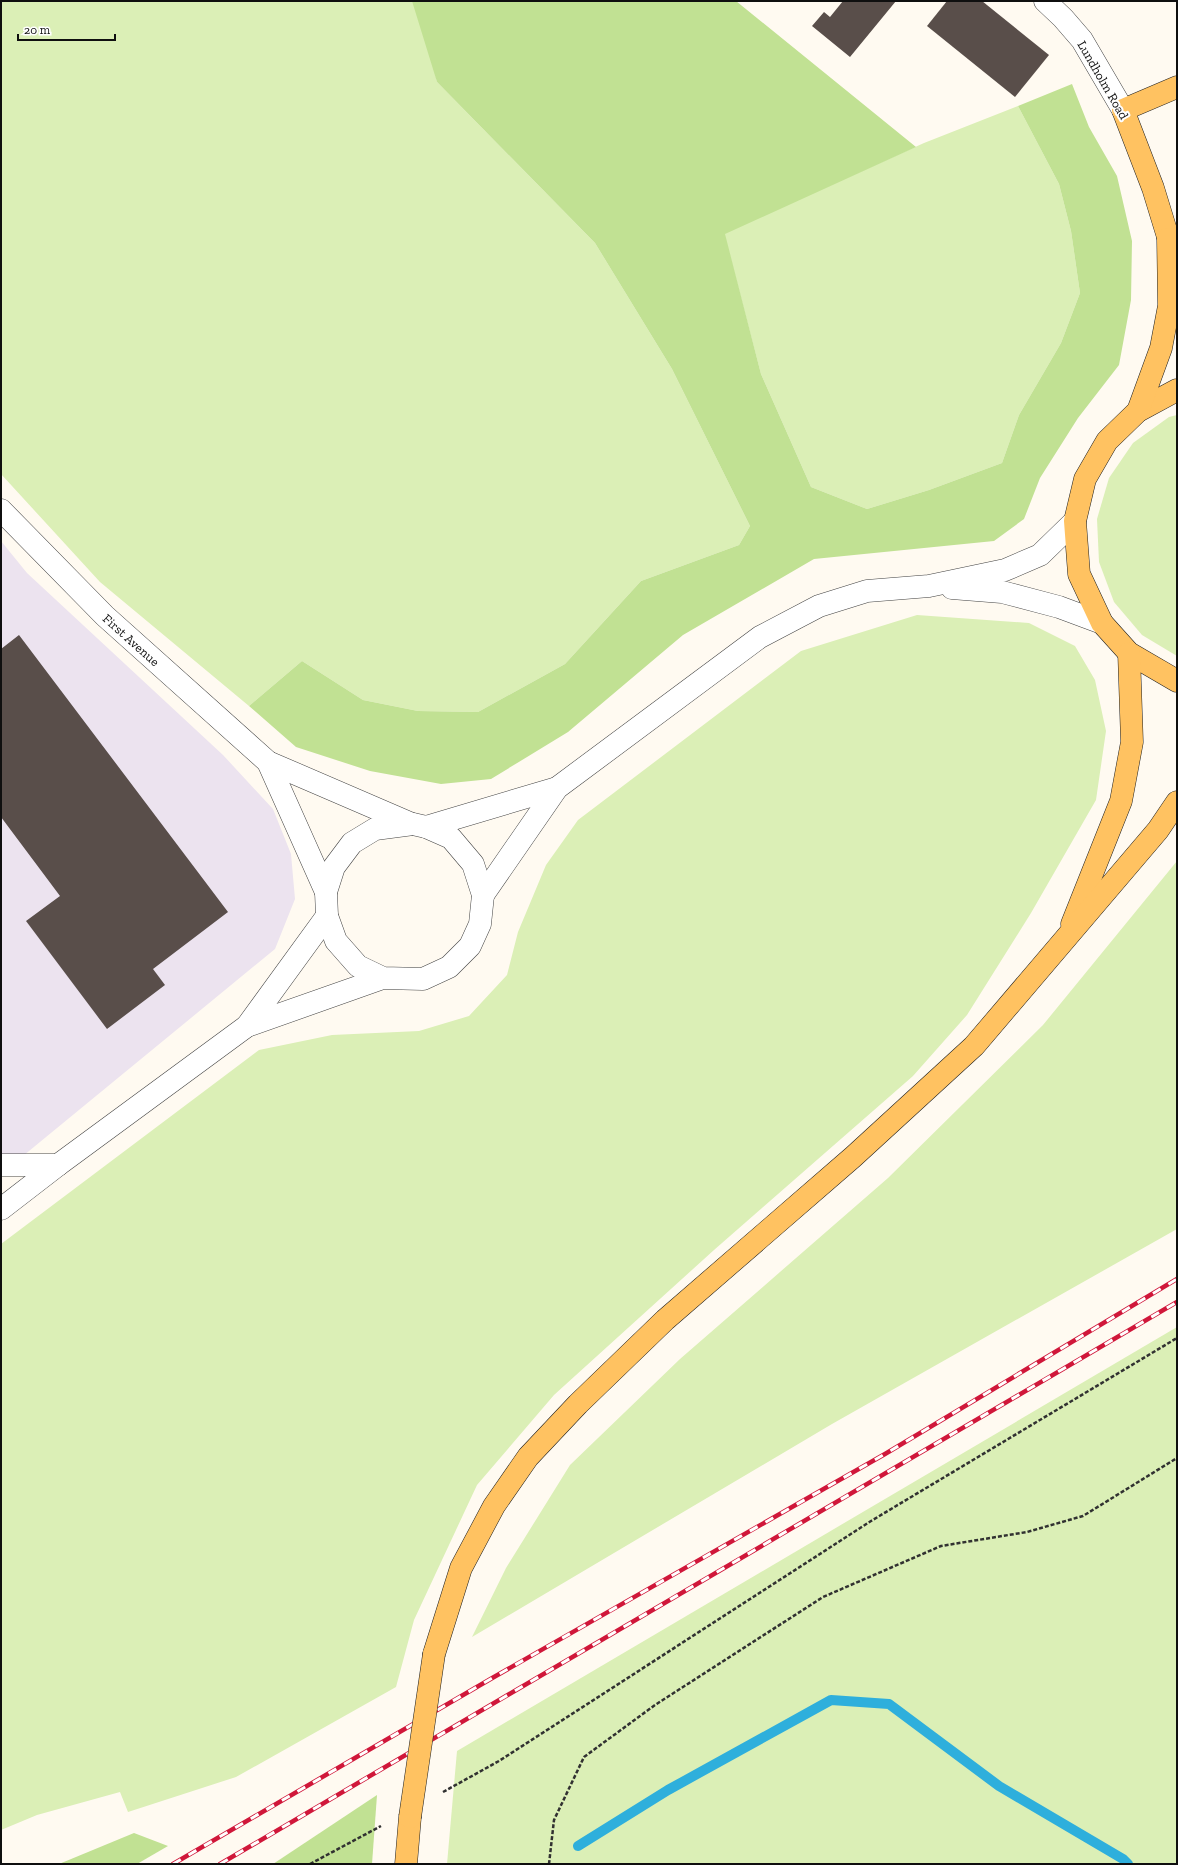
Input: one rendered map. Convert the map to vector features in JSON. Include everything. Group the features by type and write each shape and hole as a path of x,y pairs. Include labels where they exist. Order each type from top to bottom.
{"main road":[{"path":"1123,110 1177,86"},
{"name":"Lundholm Road","path":"1123,110 1153,188 1173,246 1169,306 1161,348 1138,410"},
{"path":"1177,390 1138,410 1107,441 1085,478 1075,521 1080,574 1102,623 1129,653 1177,681"},
{"path":"1064,942 1121,801 1132,742 1129,653"},
{"path":"406,1864 410,1817 434,1654 461,1568 494,1506 528,1457 578,1404 665,1320 853,1157 974,1046 1158,830 1177,802"}],"street":[{"name":"Lundholm Road","path":"1045,1 1063,18 1082,40 1123,110"},
{"name":"First Avenue","path":"1,510 104,616 268,762 451,838 474,864 483,895"},
{"path":"1,1209 58,1165 247,1026 384,978 423,979 449,967 470,946 480,924 483,895 557,788 760,637 826,604 867,592 929,586 1005,570 1040,555 1075,521"},
{"path":"929,586 1002,592 1059,606 1102,623"},
{"name":"First Avenue","path":"268,762 326,892"},
{"path":"384,978 358,966 336,941 327,916 326,892 334,867 352,843 374,830 419,825 557,788"},
{"path":"247,1026 327,916"},
{"path":"1,1165 58,1165"}],"path":[{"path":"438,1795 499,1762 871,1521 1177,1338"},
{"path":"549,1864 554,1820 584,1757 654,1705 823,1597 941,1546 1027,1532 1083,1516 1177,1458"},
{"path":"310,1864 384,1824"}],"shaded area":[{"path":"1,541 27,573 223,755 273,809 291,854 295,899 275,949 1,1174"}],"green space":[{"path":"1,1 420,1 437,82 595,243 672,369 750,526 739,545 641,581 565,664 478,712 418,711 363,700 302,661 249,706 100,582 1,474"},
{"path":"412,1 736,1 916,147 725,234 761,374 811,487 867,509 929,490 1002,463 1019,415 1061,343 1080,293 1071,231 1059,184 1018,106 1072,84 1089,127 1117,176 1132,241 1131,300 1119,365 1078,418 1040,478 1024,519 994,541 814,559 683,635 568,732 491,779 441,784 370,771 296,747 249,706 302,661 363,700 418,711 478,712 565,664 641,581 739,545 750,526 672,369 595,243 437,82"},
{"path":"1018,106 1059,184 1071,231 1080,293 1061,343 1019,415 1002,463 929,490 867,509 811,487 761,374 724,233 924,143"},
{"path":"1177,415 1177,656 1142,635 1114,602 1099,562 1097,519 1109,478 1133,443 1169,417"},
{"path":"917,615 1029,623 1075,646 1095,680 1106,731 1096,800 1031,913 967,1015 913,1076 714,1250 554,1395 477,1485 414,1620 396,1687 236,1777 128,1812 120,1792 37,1815 1,1830 1,1244 259,1050 332,1035 419,1031 469,1016 507,975 518,932 546,865 578,820 801,651"},
{"path":"1177,861 1177,1229 832,1424 472,1637 506,1568 570,1465 680,1359 888,1178 1043,1025"},
{"path":"1177,1327 1177,1864 447,1864 457,1751"},
{"path":"377,1795 372,1864 273,1864"},
{"path":"134,1833 168,1846 137,1864 59,1864"}],"building":[{"path":"843,1 896,1 850,57 812,26 824,12 830,17"},
{"path":"947,1 982,1 1049,55 1015,97 927,26"},
{"path":"19,635 228,912 153,969 165,985 107,1029 26,921 60,896 1,817 1,649"}],"waterway":[{"path":"578,1846 668,1790 831,1700 889,1704 999,1786 1123,1859 1128,1864"}],"railway":[{"path":"173,1864 494,1677 885,1454 1177,1279"},
{"path":"220,1864 1177,1302"}]}
